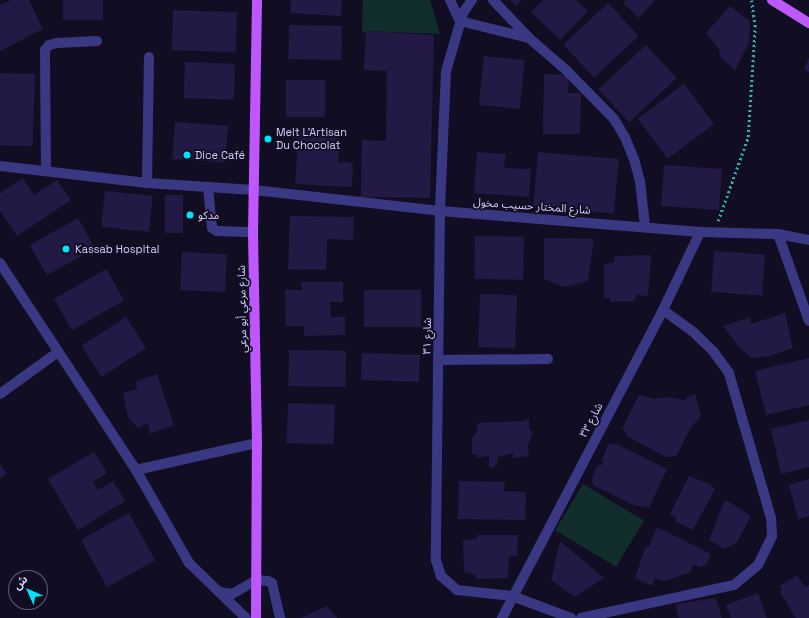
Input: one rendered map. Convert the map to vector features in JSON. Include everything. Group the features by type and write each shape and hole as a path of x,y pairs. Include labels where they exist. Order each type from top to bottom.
{"main road":[{"name":"شارع مرعي أبو مرعي","path":"256,618 257,443 253,232 257,0"},
{"path":"772,0 809,23"}],"street":[{"path":"450,0 460,21 528,38"},
{"name":"شارع ٣١","path":"472,0 460,21 446,71 440,211 437,568 441,576 457,590 512,596 571,618"},
{"path":"493,0 528,38 571,76 614,120 625,137 640,181 645,226"},
{"path":"46,170 45,50 49,45 57,43 97,41"},
{"path":"147,183 149,57"},
{"name":"شارع المختار حسيب مخول","path":"0,166 46,170 147,183 254,190 440,211 645,226 713,233 778,234 809,240"},
{"path":"208,187 212,228 217,231 253,232"},
{"name":"شارع ٣٣","path":"502,618 512,596 663,310 700,232"},
{"path":"778,234 809,321"},
{"path":"0,263 136,470 189,563 246,618"},
{"path":"581,618 734,585 758,565 772,536 771,518 729,373 714,352 692,331 663,310"},
{"path":"0,394 58,352"},
{"path":"438,360 548,359"},
{"path":"136,470 257,443"},
{"path":"220,592 236,592 256,580 268,580 272,583 280,618"}],"path":[{"path":"713,233 748,137 755,27 751,0"}],"green space":[{"path":"363,0 430,0 440,34 366,31 362,34"},
{"path":"583,484 644,521 616,567 555,530"}],"building":[{"path":"11,0 29,0 43,29 0,51 0,5"},
{"path":"63,0 103,0 103,20 63,20"},
{"path":"291,0 342,0 341,16 290,13"},
{"path":"510,0 522,0 516,6"},
{"path":"543,0 576,0 588,11 560,40 531,12"},
{"path":"626,0 655,0 639,18 623,3"},
{"path":"608,3 639,36 594,78 563,45"},
{"path":"730,6 750,21 749,43 735,70 720,57 719,49 706,33"},
{"path":"173,10 237,12 236,52 172,50"},
{"path":"289,25 342,26 341,60 288,59"},
{"path":"366,31 434,35 430,198 361,197 362,140 386,141 387,71 364,70"},
{"path":"646,45 677,78 629,122 598,89"},
{"path":"484,56 525,60 520,109 479,105"},
{"path":"809,58 809,72 804,69"},
{"path":"185,62 235,64 234,100 184,98"},
{"path":"0,73 35,74 32,146 0,145"},
{"path":"544,74 569,75 568,93 581,93 580,134 543,134"},
{"path":"286,80 325,80 325,117 286,117"},
{"path":"684,84 714,124 668,159 638,119"},
{"path":"175,122 228,126 225,163 172,159"},
{"path":"299,129 340,132 338,162 353,163 352,187 295,184"},
{"path":"477,152 506,154 504,168 531,169 529,197 474,193"},
{"path":"538,152 619,159 614,214 533,207"},
{"path":"664,165 722,169 719,210 661,206"},
{"path":"23,178 34,195 57,180 71,200 17,236 0,211 0,193"},
{"path":"105,191 153,196 149,232 101,227"},
{"path":"165,195 183,195 183,233 165,233"},
{"path":"290,216 354,217 353,240 327,239 326,270 288,269"},
{"path":"78,218 95,249 47,275 30,245"},
{"path":"475,236 524,237 523,280 474,279"},
{"path":"544,238 594,239 588,281 564,287 544,279"},
{"path":"714,251 765,255 762,295 711,292"},
{"path":"182,252 227,254 225,292 180,290"},
{"path":"651,255 648,296 636,295 635,301 610,302 610,298 604,298 604,265 614,262 615,256"},
{"path":"106,269 124,300 72,330 54,299"},
{"path":"301,282 343,282 343,302 330,302 331,317 345,317 345,335 304,336 304,326 286,326 285,290 302,290"},
{"path":"364,290 421,290 421,327 364,327"},
{"path":"480,294 517,295 515,348 478,347"},
{"path":"785,313 793,348 769,356 751,358 739,347 723,326 750,317 751,324"},
{"path":"126,317 146,348 102,377 82,346"},
{"path":"289,350 346,351 345,387 288,386"},
{"path":"362,353 420,355 419,382 361,380"},
{"path":"809,358 809,405 766,415 755,371"},
{"path":"157,374 174,425 150,434 148,423 138,428 128,417 123,393 137,389 136,382"},
{"path":"695,393 701,416 692,426 676,456 666,457 625,435 626,433 622,429 639,395 654,399 666,397 684,400"},
{"path":"288,403 335,405 334,445 287,443"},
{"path":"529,418 529,429 533,432 528,446 529,456 513,458 513,453 498,457 497,465 492,468 489,467 489,456 477,458 477,454 472,454 472,438 476,434 478,423 525,421"},
{"path":"809,420 809,467 781,474 771,429"},
{"path":"608,444 616,444 667,469 649,508 633,505 593,485 592,479 597,466 604,464 602,461"},
{"path":"94,452 107,473 93,482 98,490 113,481 125,501 78,530 48,479"},
{"path":"0,464 7,474 0,479"},
{"path":"689,476 710,484 715,489 693,530 675,521 677,518 670,514"},
{"path":"809,479 809,516 798,519 789,485"},
{"path":"459,481 505,482 504,491 526,492 525,520 458,519"},
{"path":"728,501 751,516 737,542 725,549 709,540 724,502"},
{"path":"129,513 155,560 107,587 81,540"},
{"path":"657,527 711,554 707,564 701,567 694,565 689,573 664,581 655,578 652,586 635,578 646,546 648,548"},
{"path":"477,535 518,535 517,556 509,556 508,578 477,579 476,575 464,572 463,540 477,539"},
{"path":"560,541 604,578 575,597 551,580"},
{"path":"797,575 805,587 809,585 809,618 796,618 780,592 782,590 780,586"},
{"path":"758,593 767,618 731,618 726,605"},
{"path":"716,598 722,618 679,618 675,604"},
{"path":"327,606 337,618 301,618"}],"place":[{"name":"Melt L'Artisan Du Chocolat","path":"268,139"},
{"name":"Dice Café","path":"187,155"},
{"name":"مدكو","path":"190,215"},
{"name":"Kassab Hospital","path":"66,249"}]}
